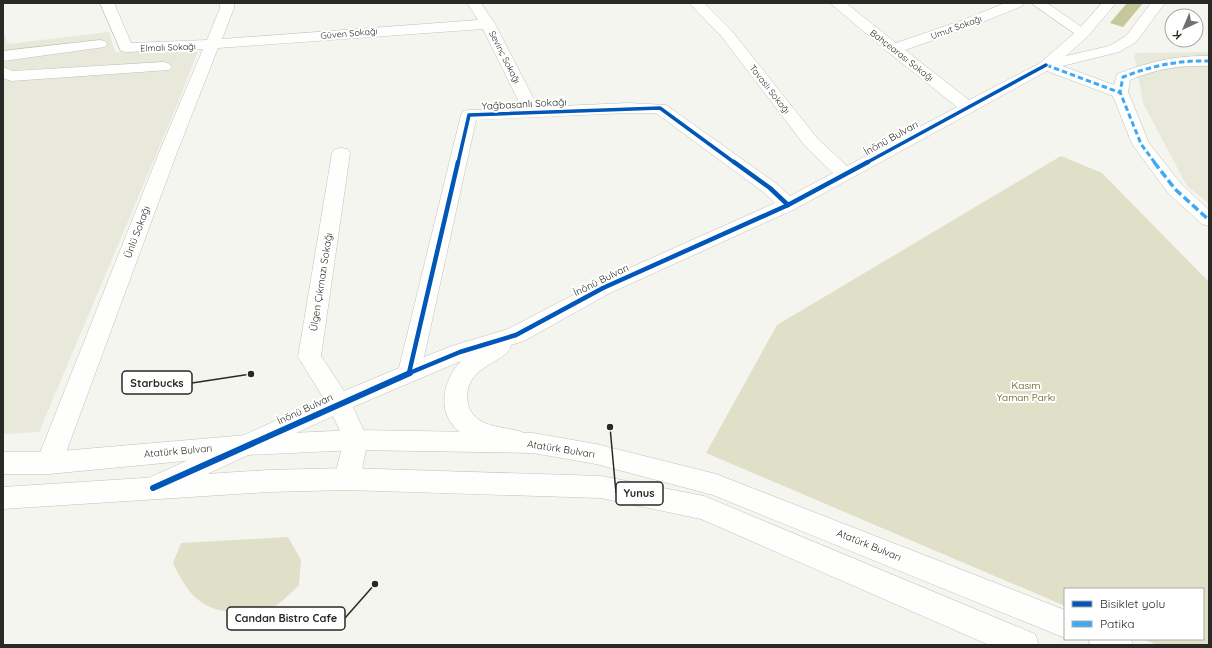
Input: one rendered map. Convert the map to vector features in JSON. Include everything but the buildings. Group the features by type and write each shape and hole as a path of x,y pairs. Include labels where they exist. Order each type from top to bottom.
{"street":[{"name":"Elmalı Sokağı","path":"107,3 126,48 211,45"},
{"name":"Ünlü Sokağı","path":"49,463 211,45 227,8 227,3"},
{"name":"Sevinç Sokağı","path":"474,3 488,24 532,112"},
{"name":"Tavaslı Sokağı","path":"696,3 727,34 811,142 845,174"},
{"name":"Bahçearası Sokağı","path":"837,3 967,107"},
{"name":"Umut Sokağı","path":"893,49 968,23 1017,3"},
{"path":"1038,3 1083,33"},
{"name":"İnönü Bulvarı","path":"153,488 339,403 409,373 460,352 516,335 603,288 788,205 1046,65 1083,33 1109,3"},
{"name":"İnönü Bulvarı","path":"1046,65 1114,49 1130,39 1158,3"},
{"name":"Güven Sokağı","path":"211,45 369,31 488,24"},
{"path":"5,59 100,44"},
{"path":"1209,61 1187,60 1155,65 1123,77 1121,93 1141,144 1175,190 1209,220"},
{"path":"1046,65 1121,93"},
{"path":"3,72 11,76 164,67"},
{"name":"Yağbasanlı Sokağı","path":"409,373 469,115 660,108 770,188 788,205"},
{"name":"Ülgen Çıkmazı Sokağı","path":"341,153 310,356 339,403 356,440"},
{"path":"516,335 468,368 457,383 454,405 462,421 477,431 533,443"},
{"path":"347,479 356,440"},
{"name":"Atatürk Bulvarı","path":"3,462 49,463 247,445 356,440 533,443 596,454 716,485 1064,624"},
{"path":"3,498 268,481 347,479 601,487 704,508 1024,645"},
{"path":"1106,640 1118,645"}],"shaded area":[{"path":"1127,3 1143,3 1123,27 1110,23"},
{"path":"3,31 8,44 109,32 115,52 198,51 177,105 39,432 3,434"},
{"path":"1209,52 1209,204 1187,186 1143,103 1134,53"}],"green space":[{"name":"Kasım Yaman Parkı","path":"1061,156 1102,173 1209,282 1209,645 1157,645 1145,640 1204,640 1204,588 1064,588 1064,606 706,453 777,325"},
{"path":"288,537 301,560 299,585 281,602 266,612 232,612 210,607 193,595 179,576 173,563 181,543"}],"marked path":[{"path":"1209,61 1175,62 1155,66 1134,73 1123,77 1120,92 1141,144 1175,189 1209,220"},
{"path":"1046,65 1121,93"}],"cycle path":[{"path":"153,488 339,403 409,373 460,352 516,335 603,288 788,205 1046,65"},
{"path":"409,373 469,115 660,108 770,188 788,205"}],"place":[{"name":"Starbucks","path":"251,374"},
{"name":"Yunus","path":"610,427"},
{"name":"Candan Bistro Cafe","path":"375,584"}]}
